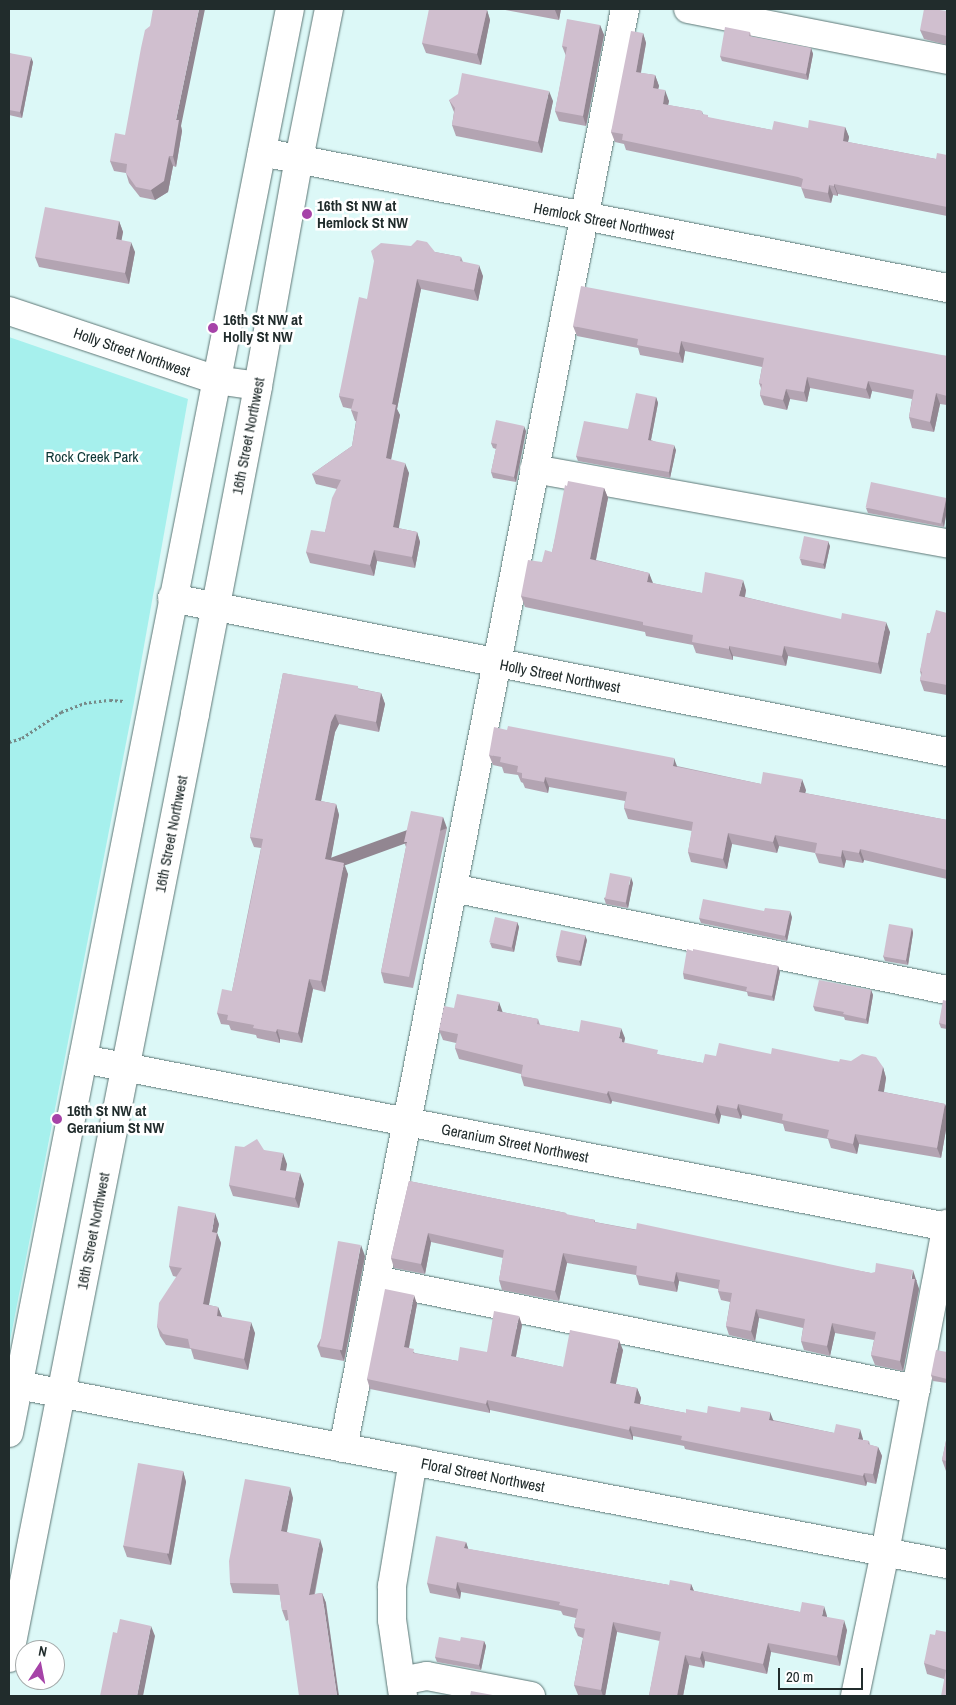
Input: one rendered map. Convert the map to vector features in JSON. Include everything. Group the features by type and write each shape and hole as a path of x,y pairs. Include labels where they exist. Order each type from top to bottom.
{"street":[{"path":"9,1433 172,598 290,9"},
{"name":"16th Street Northwest","path":"9,1658 258,386 299,159 329,9"},
{"path":"344,1448 625,9"},
{"path":"688,9 947,60"},
{"name":"Hemlock Street Northwest","path":"262,152 947,288"},
{"name":"Holly Street Northwest","path":"9,311 216,380 258,386"},
{"path":"534,470 947,543"},
{"name":"Holly Street Northwest","path":"172,598 947,752"},
{"path":"453,888 947,990"},
{"name":"Geranium Street Northwest","path":"83,1059 947,1226"},
{"path":"854,1696 885,1552 947,1226"},
{"path":"376,1280 916,1389"},
{"name":"Floral Street Northwest","path":"18,1386 947,1564"},
{"path":"413,1461 392,1586 392,1620 402,1689 427,1676 531,1696"}],"path":[{"path":"9,742 22,738 61,712 84,703 110,700 134,702"}],"green space":[{"name":"Rock Creek Park","path":"9,337 188,399 134,702 9,1346"}],"building":[{"path":"153,9 199,9 176,120 179,120 173,156 169,156 164,181 151,190 136,187 126,173 127,164 110,161 115,133 125,135 145,30 150,26"},
{"path":"429,9 487,10 477,54 422,43"},
{"path":"924,9 947,11 947,36 920,30"},
{"path":"567,19 600,25 583,116 555,111 567,47 562,46"},
{"path":"725,27 750,32 749,36 811,48 806,74 720,56"},
{"path":"631,31 643,33 636,72 655,75 653,88 665,90 663,104 702,111 702,114 708,115 708,117 772,130 774,121 808,128 809,120 845,127 843,141 936,159 937,153 947,155 947,207 834,184 834,186 829,185 828,193 801,188 803,179 798,177 622,140 623,134 611,132"},
{"path":"9,53 31,57 20,112 9,110"},
{"path":"462,73 549,91 538,142 452,125 455,108 449,100 458,94"},
{"path":"45,207 119,221 116,239 131,242 125,273 35,257"},
{"path":"417,240 427,242 435,252 461,257 460,261 479,265 474,290 417,279 392,404 396,405 386,458 405,463 393,527 417,532 412,557 374,550 370,565 306,552 311,530 325,532 332,498 341,480 312,474 352,446 358,412 351,410 354,399 339,396 359,297 367,299 374,261 371,251 381,243 411,246"},
{"path":"581,286 947,356 947,396 936,393 930,422 909,417 914,390 868,381 866,389 807,377 804,392 786,389 783,400 760,395 762,384 759,383 764,358 681,341 679,353 637,345 638,339 573,326"},
{"path":"636,393 656,397 648,440 674,445 669,472 576,456 584,421 628,429"},
{"path":"496,420 524,426 514,477 491,472 497,444 491,443"},
{"path":"568,481 604,488 590,559 649,573 647,582 702,593 705,572 743,580 739,596 841,619 842,613 886,622 878,663 784,646 782,656 729,646 729,649 692,642 693,635 643,625 643,622 521,596 528,560 542,562 545,550 552,552 565,485 567,486"},
{"path":"871,482 946,498 941,523 866,507"},
{"path":"804,536 828,541 824,564 799,558"},
{"path":"936,610 947,613 947,685 920,680 927,633 930,633"},
{"path":"283,673 358,686 358,689 381,693 376,722 335,714 331,722 315,800 336,804 325,859 344,863 321,981 309,979 298,1033 277,1029 276,1032 253,1028 254,1025 227,1020 228,1015 217,1013 222,989 232,991 263,839 250,837"},
{"path":"508,726 674,758 673,766 761,784 763,772 802,779 799,792 947,820 947,870 860,849 859,853 842,850 841,857 815,853 817,843 775,835 773,842 728,833 723,859 688,852 693,822 624,808 627,792 545,777 544,782 522,778 522,773 517,772 518,766 500,762 501,757 489,755 494,727 507,730"},
{"path":"411,811 443,817 409,977 381,972 407,842 404,842"},
{"path":"610,873 631,877 626,903 605,899"},
{"path":"703,899 764,911 765,908 790,911 785,936 699,918"},
{"path":"495,917 517,922 512,948 489,942"},
{"path":"889,924 912,928 906,960 883,956"},
{"path":"561,930 585,935 580,961 556,955"},
{"path":"687,949 778,966 772,996 746,991 747,987 683,973"},
{"path":"819,980 871,990 866,1019 843,1014 844,1012 813,1006"},
{"path":"457,994 499,1002 497,1011 538,1019 537,1024 579,1032 581,1020 621,1028 619,1038 622,1039 622,1042 658,1050 657,1054 703,1063 705,1054 716,1056 719,1043 771,1054 772,1048 839,1062 840,1059 851,1061 862,1054 876,1057 883,1067 878,1091 945,1104 937,1148 855,1134 853,1144 827,1138 829,1130 782,1120 783,1114 738,1104 737,1109 717,1105 715,1114 608,1091 607,1094 521,1076 523,1065 455,1048 458,1034 439,1030 444,1006 454,1008"},
{"path":"943,1000 947,1001 947,1025 939,1023"},
{"path":"257,1139 264,1150 283,1153 280,1170 300,1173 295,1198 229,1185 235,1146 244,1147"},
{"path":"409,1181 566,1213 595,1220 594,1222 636,1230 637,1223 871,1273 875,1272 876,1263 913,1270 911,1279 915,1279 900,1361 871,1355 876,1332 832,1323 827,1346 801,1341 805,1319 756,1309 751,1331 726,1326 732,1293 718,1291 720,1280 676,1272 674,1282 636,1275 637,1266 563,1253 555,1291 499,1280 504,1250 428,1233 421,1264 391,1258"},
{"path":"178,1206 215,1213 212,1232 217,1233 203,1304 218,1307 217,1316 251,1322 244,1359 190,1348 188,1339 163,1334 157,1326 159,1303 182,1268 169,1266"},
{"path":"338,1241 361,1245 342,1350 319,1346"},
{"path":"385,1289 414,1295 404,1347 414,1349 413,1353 458,1361 460,1347 487,1352 494,1311 519,1316 511,1356 563,1367 570,1330 619,1340 610,1383 637,1388 634,1403 686,1413 686,1409 707,1413 708,1406 740,1412 741,1407 770,1412 769,1420 834,1433 836,1424 860,1429 858,1439 869,1441 868,1444 878,1447 873,1474 864,1473 863,1476 681,1440 682,1436 630,1426 629,1430 487,1400 486,1404 367,1379"},
{"path":"936,1350 947,1352 947,1379 931,1375"},
{"path":"947,1436 947,1461 942,1460"},
{"path":"138,1463 183,1471 169,1554 123,1546"},
{"path":"245,1479 290,1487 281,1531 320,1539 309,1595 322,1593 337,1696 299,1696 287,1610 282,1610 278,1584 230,1583 229,1561"},
{"path":"436,1536 466,1542 464,1548 669,1585 670,1580 691,1584 690,1590 800,1612 802,1602 824,1606 822,1616 844,1620 837,1656 768,1643 763,1664 702,1651 700,1658 685,1655 677,1696 653,1696 649,1695 661,1632 613,1622 601,1690 574,1685 585,1629 574,1627 578,1609 559,1605 560,1602 457,1582 456,1589 427,1583"},
{"path":"120,1619 151,1626 137,1696 100,1696 113,1632 117,1633"},
{"path":"936,1630 947,1632 947,1696 941,1696 946,1670 924,1663 930,1634 935,1635"},
{"path":"439,1637 460,1641 461,1637 484,1641 479,1665 435,1657"},
{"path":"471,1691 498,1696 470,1696"}],"place":[{"name":"16th St NW at Hemlock St NW","path":"307,214"},
{"name":"16th St NW at Holly St NW","path":"213,328"},
{"name":"16th St NW at Geranium St NW","path":"57,1119"}]}
